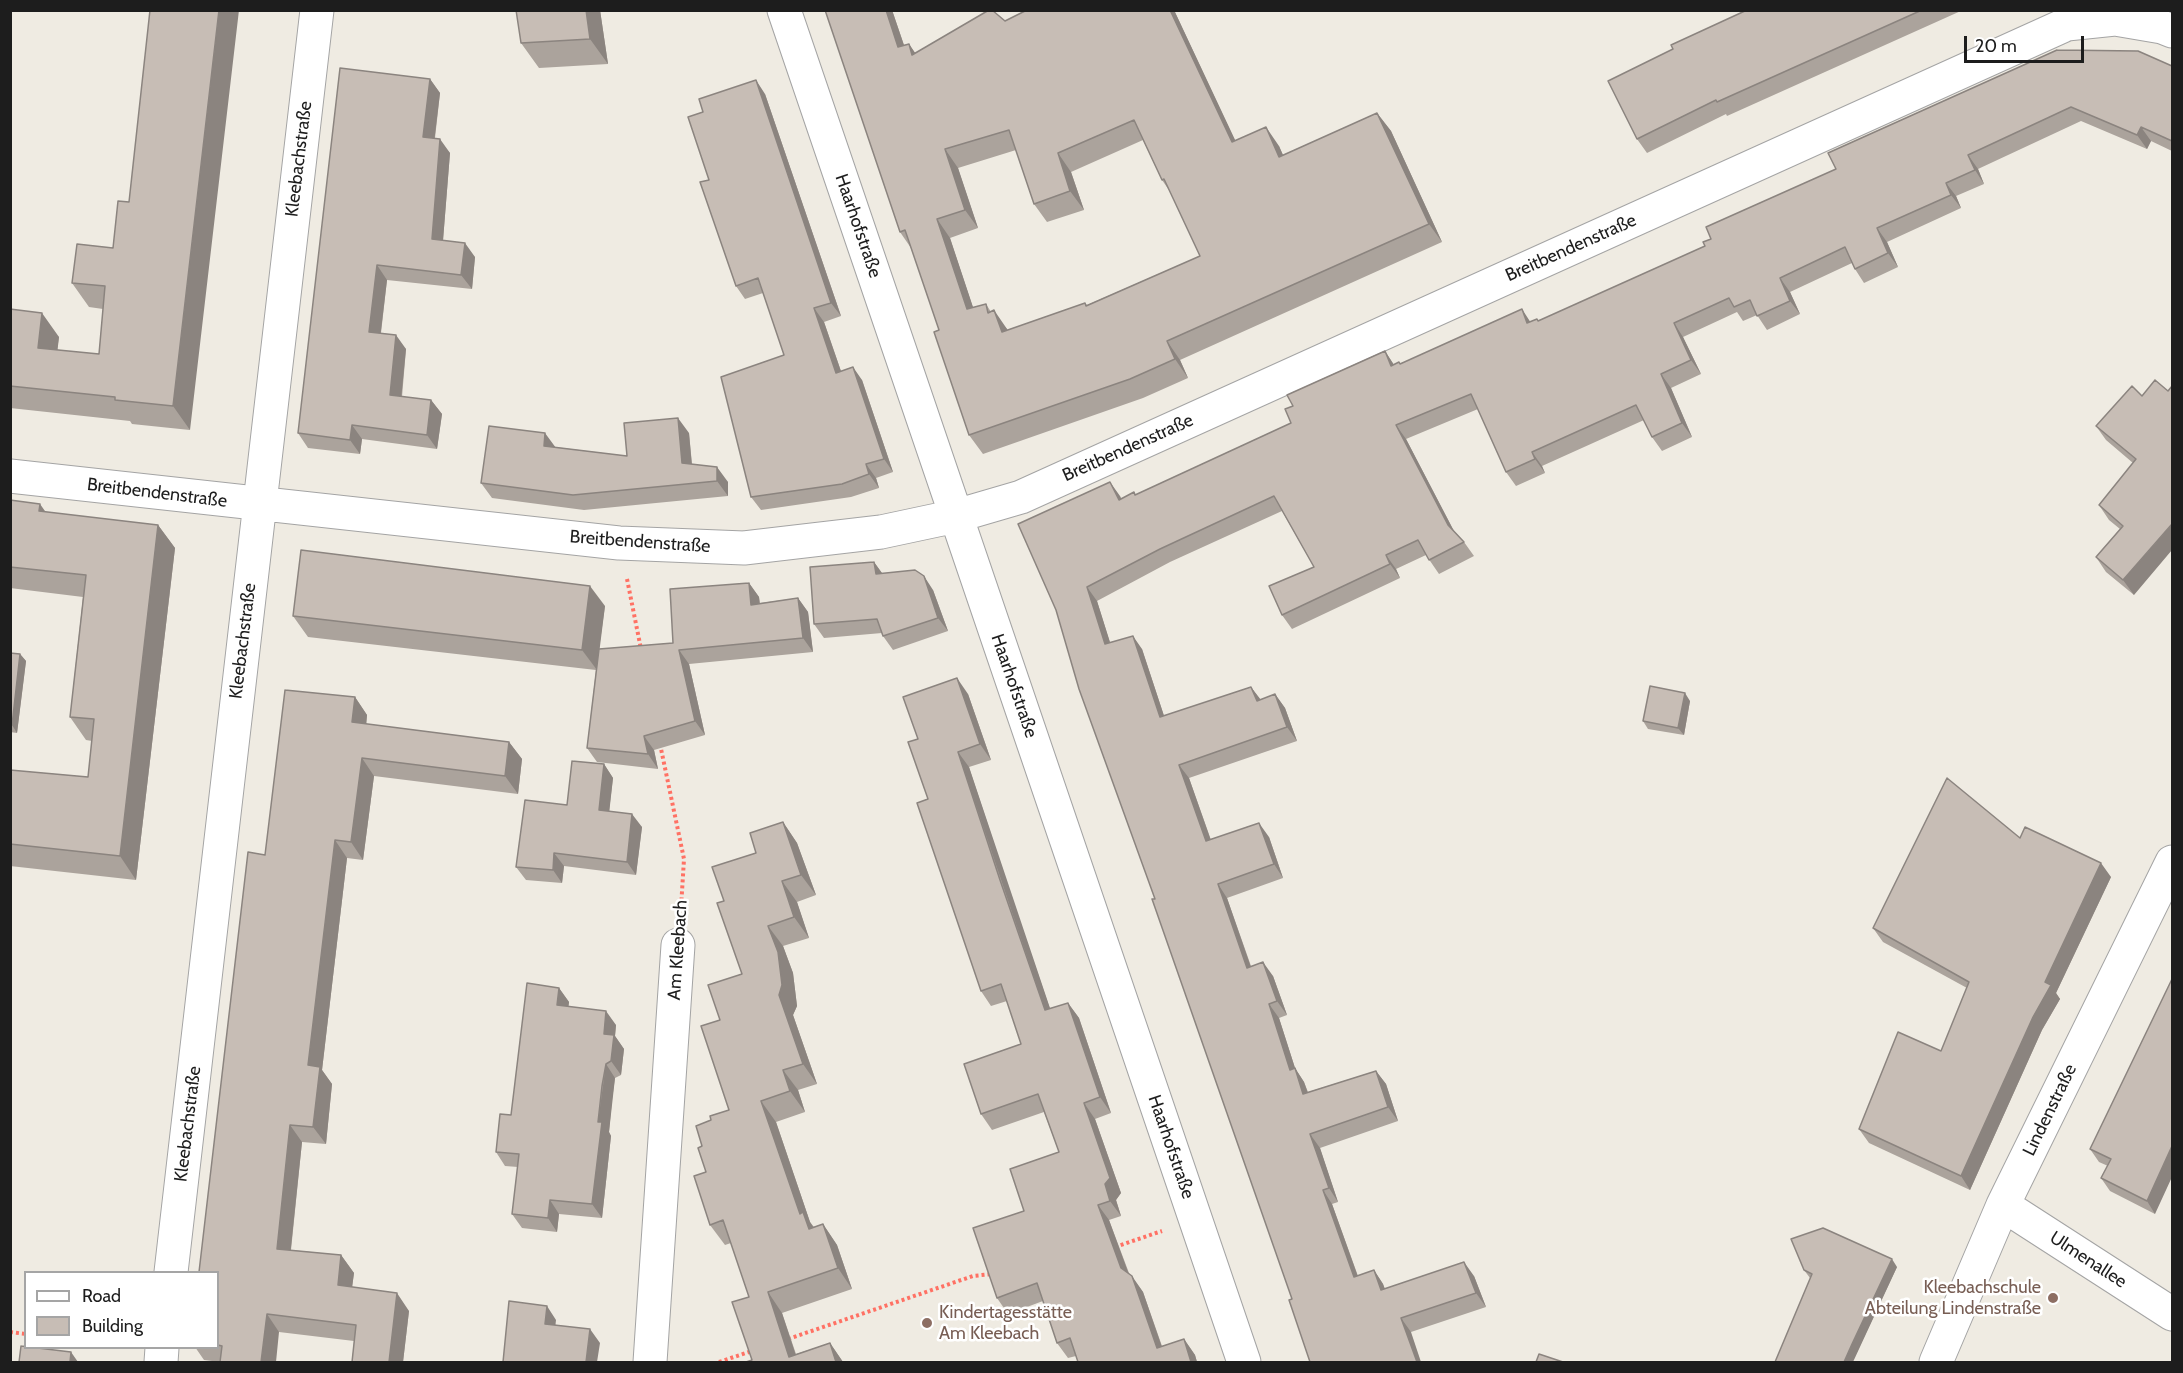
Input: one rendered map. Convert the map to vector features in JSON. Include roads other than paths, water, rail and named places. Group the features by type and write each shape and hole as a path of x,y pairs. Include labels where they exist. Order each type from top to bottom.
{"street":[{"name":"Kleebachstraße","path":"171,1271 317,10"},
{"name":"Haarhofstraße","path":"784,10 1244,1362"},
{"name":"Breitbendenstraße","path":"10,476 619,543 744,548 881,532 956,516 1021,497 2067,24 2115,19 2162,27 2172,31"},
{"name":"Lindenstraße","path":"1936,1362 2003,1205 2172,862"},
{"name":"Am Kleebach","path":"650,1362 678,945"},
{"name":"Ulmenallee","path":"2003,1205 2172,1314"}],"place":[{"name":"Kleebachschule Abteilung Lindenstraße","path":"2053,1298"},
{"name":"Kindertagesstätte Am Kleebach","path":"927,1323"}]}
